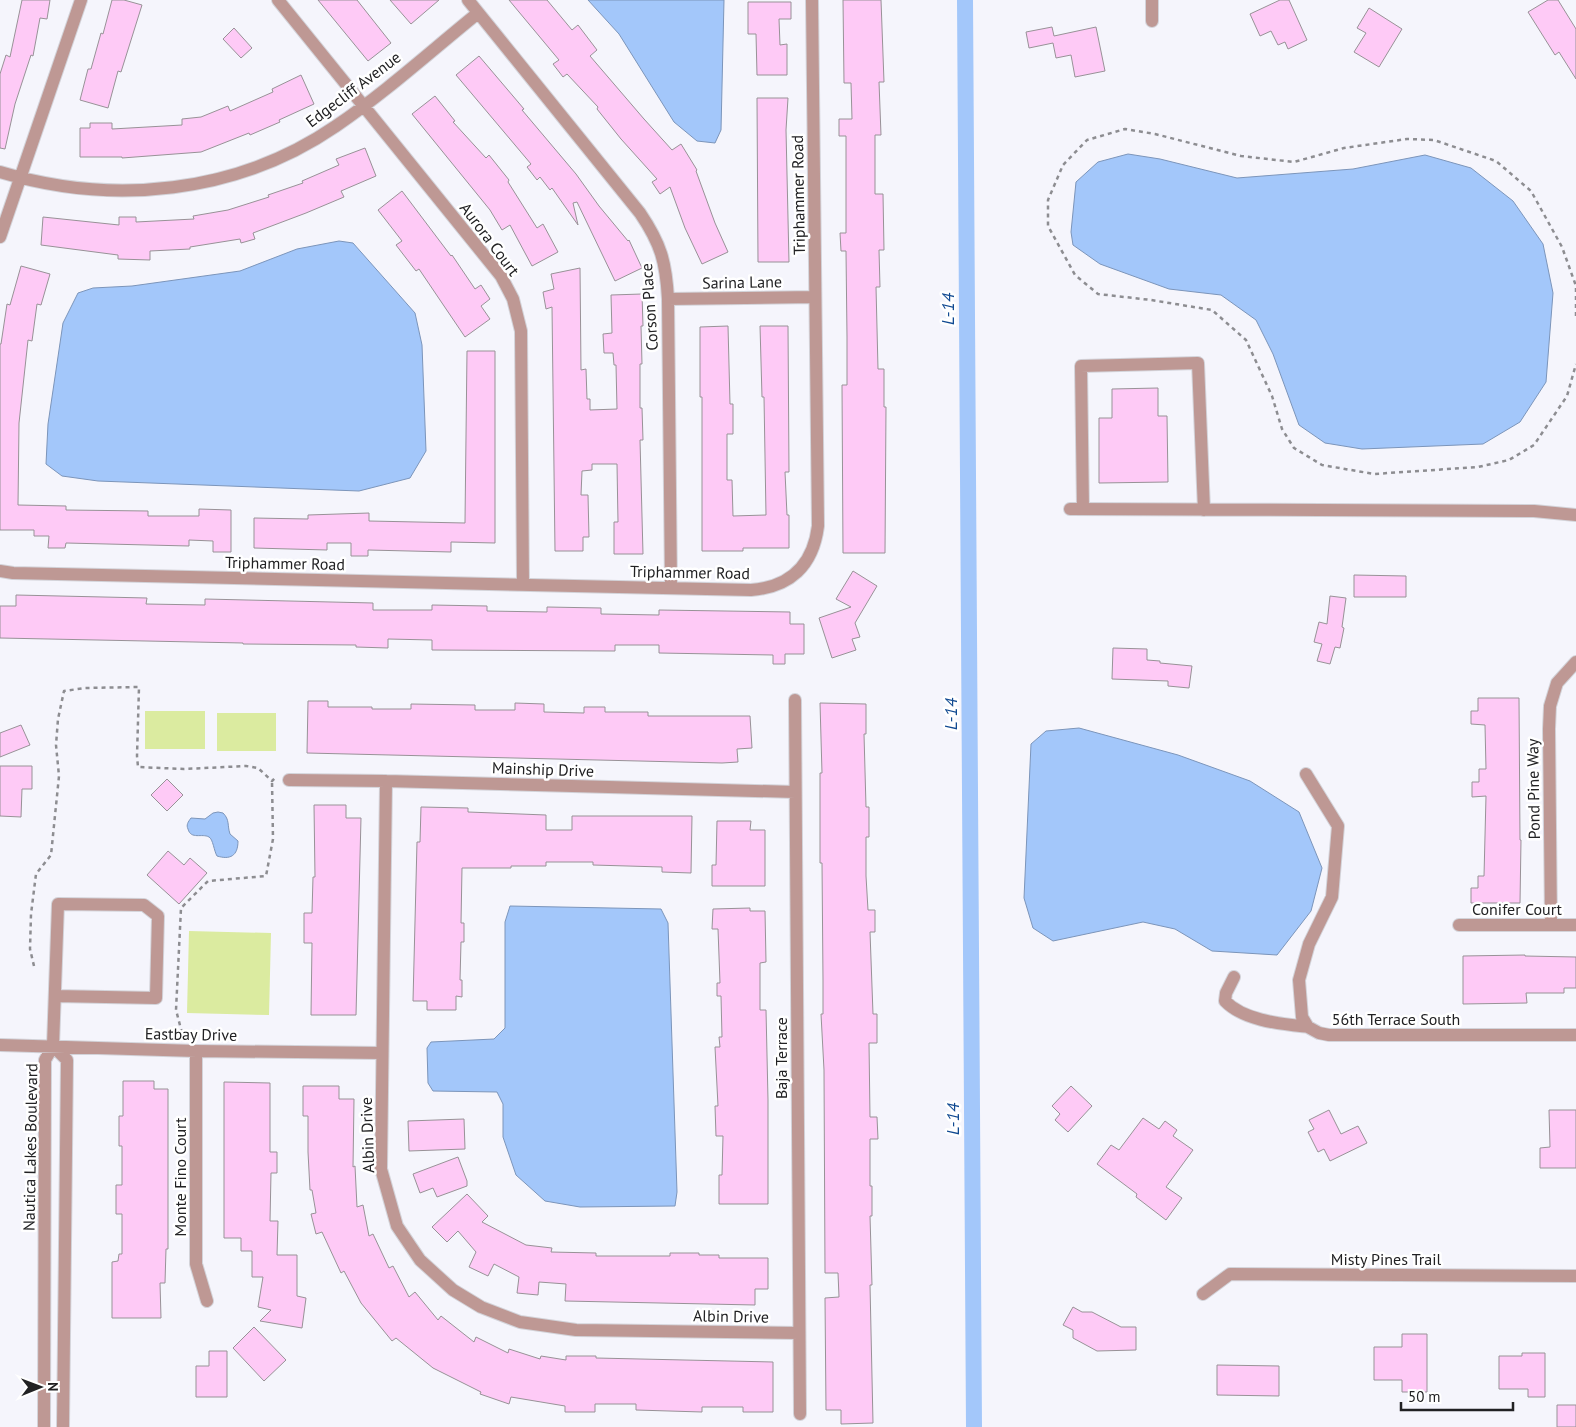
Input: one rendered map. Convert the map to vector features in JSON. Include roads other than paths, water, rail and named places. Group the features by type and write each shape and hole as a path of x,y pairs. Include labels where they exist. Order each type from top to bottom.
{"street":[{"path":"0,237 81,0"},
{"name":"Aurora Court","path":"278,0 501,276 515,303 521,331 524,585"},
{"name":"Corson Place","path":"468,0 640,213 653,232 662,251 668,298 671,588"},
{"name":"Triphammer Road","path":"0,571 13,573 751,590 773,587 793,576 810,554 818,526 812,0"},
{"path":"1152,0 1152,22"},
{"name":"Edgecliff Avenue","path":"0,172 58,186 99,191 160,189 195,184 236,174 275,160 335,127 478,13"},
{"name":"Sarina Lane","path":"668,298 815,297"},
{"path":"1204,510 1198,363 1081,366 1076,509 1204,510 1534,511 1576,516"},
{"name":"Pond Pine Way","path":"1552,925 1548,729 1550,706 1557,683 1576,662"},
{"name":"Baja Terrace","path":"794,700 800,1414"},
{"name":"56th Terrace South","path":"1306,774 1338,826 1332,896 1309,944 1299,980 1302,1017 1308,1027 1319,1033 1329,1035 1576,1035"},
{"name":"Mainship Drive","path":"283,778 795,792"},
{"name":"Albin Drive","path":"386,781 381,1169 397,1226 420,1260 454,1290 481,1307 520,1322 576,1330 799,1333"},
{"path":"53,1046 58,904 144,905 158,916 156,998 55,996"},
{"name":"Conifer Court","path":"1459,925 1576,925"},
{"path":"1234,977 1226,993 1226,1001 1230,1006 1266,1021 1308,1027"},
{"name":"Eastbay Drive","path":"0,1045 196,1051 382,1053"},
{"name":"Nautica Lakes Boulevard","path":"44,1426 45,1060 53,1046 67,1060 63,1426"},
{"name":"Monte Fino Court","path":"196,1051 196,1264 207,1301"},
{"name":"Misty Pines Trail","path":"1203,1294 1230,1274 1576,1276"}],"water":[{"path":"588,0 724,0 721,130 715,143 697,141 674,122 619,34"},
{"path":"1128,154 1160,159 1237,178 1353,169 1425,155 1471,168 1513,201 1543,244 1553,293 1546,382 1520,422 1483,444 1362,449 1325,443 1299,425 1273,354 1256,320 1221,295 1169,289 1100,264 1073,245 1071,232 1076,182 1098,162"},
{"path":"339,241 353,243 415,313 422,345 426,451 410,478 359,491 98,481 62,476 46,464 48,424 63,323 78,293 93,288 132,286 240,271 297,249"},
{"path":"1079,728 1178,755 1250,781 1299,812 1322,868 1311,911 1277,955 1212,951 1175,929 1143,922 1053,941 1033,928 1024,898 1031,744 1046,731"},
{"path":"218,812 223,813 228,820 230,834 238,841 237,850 229,857 217,856 209,837 194,835 187,828 191,818 205,819"},
{"path":"510,906 661,909 668,923 677,1192 675,1206 580,1207 545,1201 516,1175 503,1137 503,1104 497,1092 433,1091 428,1083 427,1048 431,1042 494,1039 505,1028 505,922"}],"waterway":[{"name":"L-14","path":"965,0 974,1427"}]}
